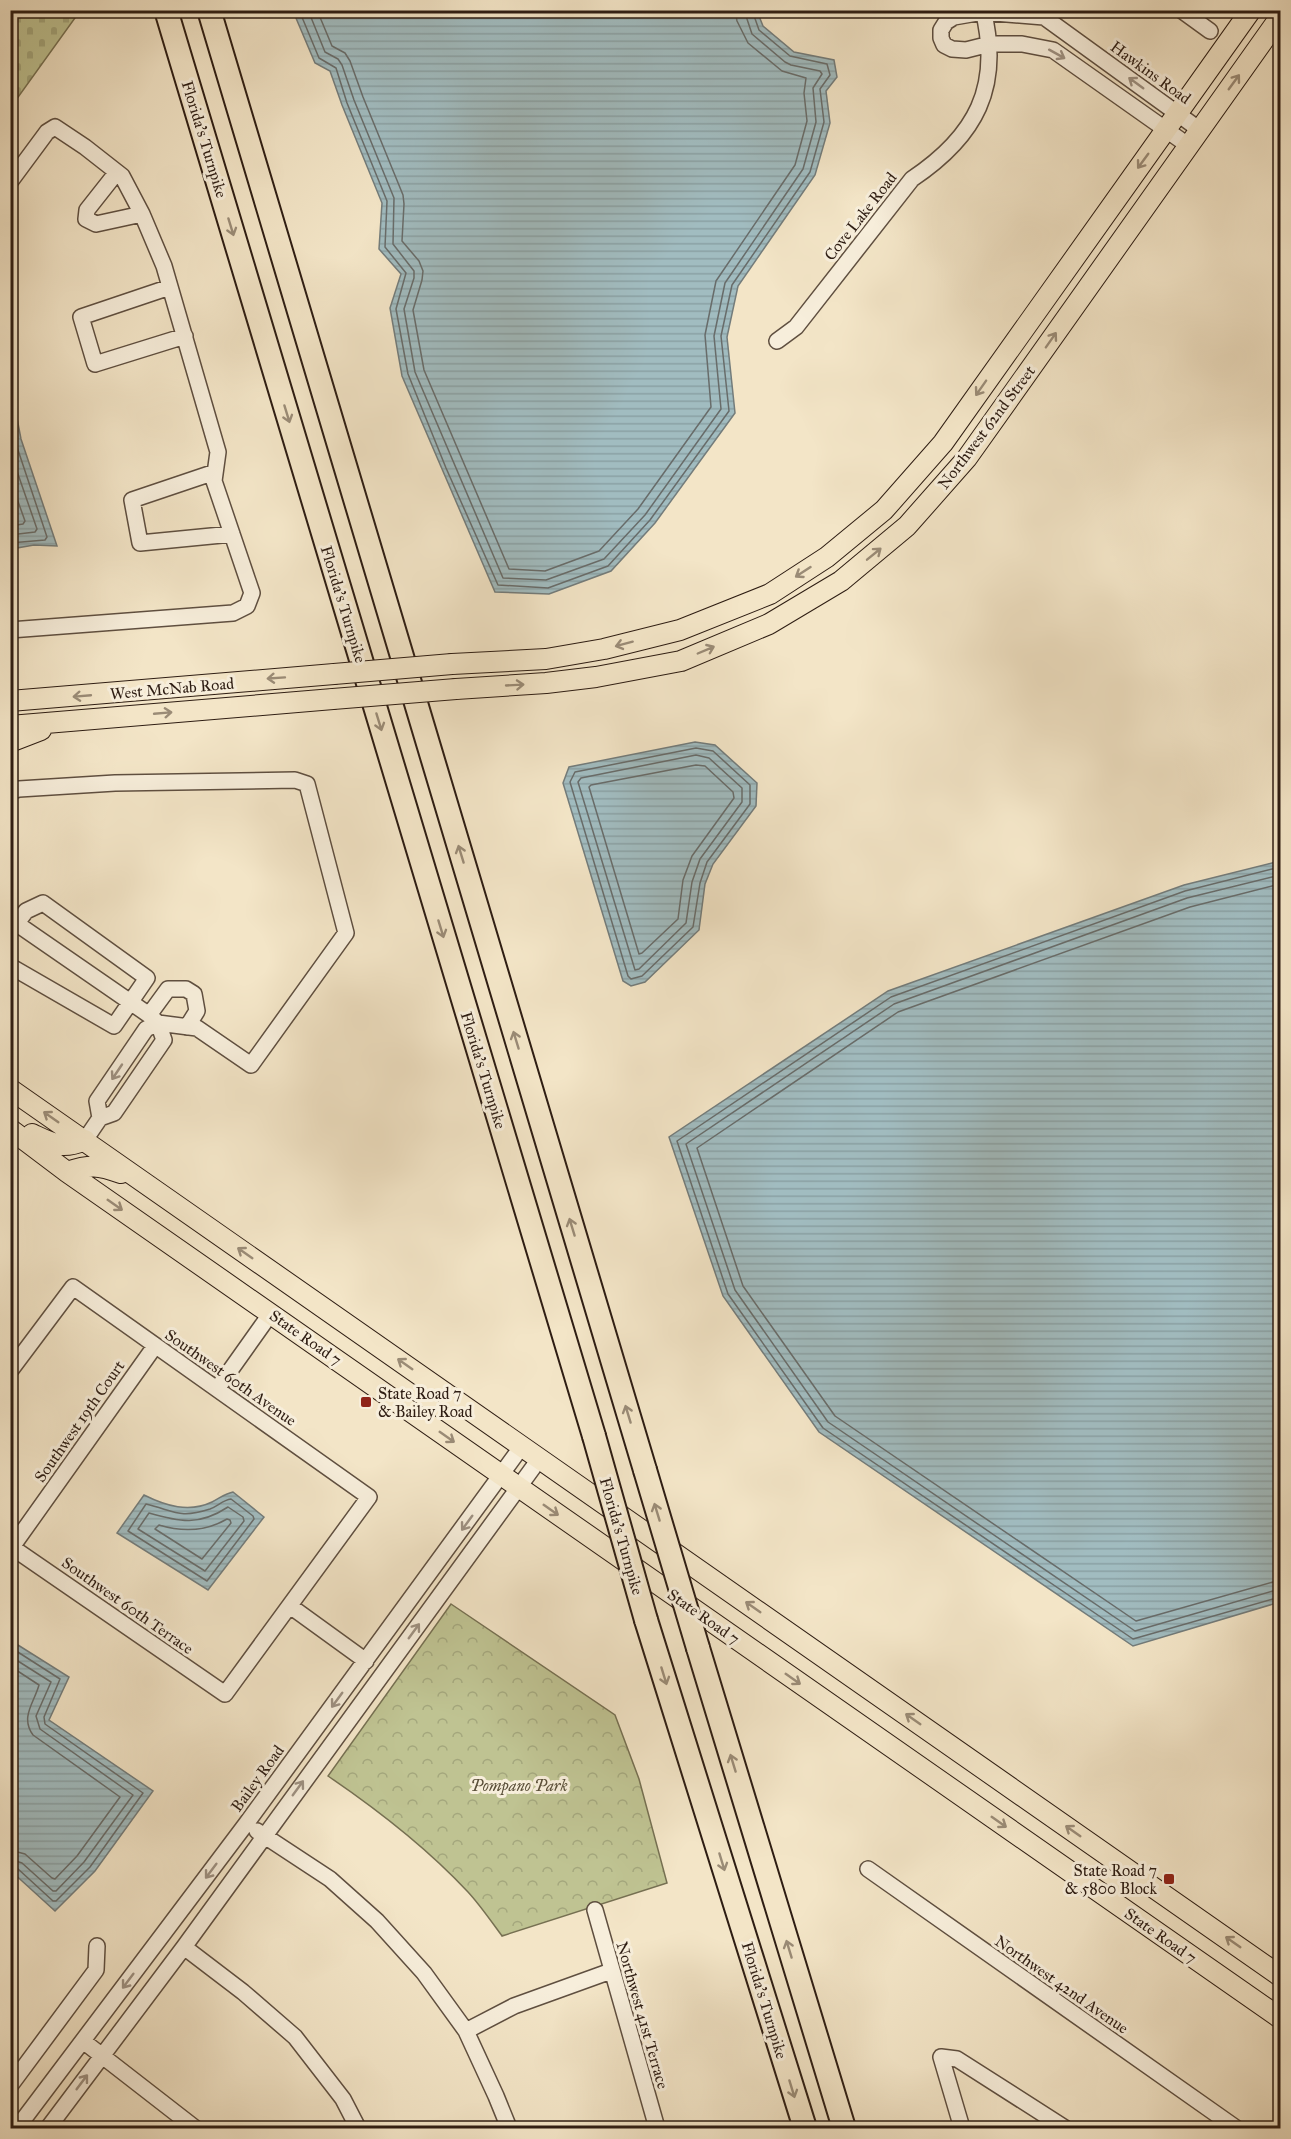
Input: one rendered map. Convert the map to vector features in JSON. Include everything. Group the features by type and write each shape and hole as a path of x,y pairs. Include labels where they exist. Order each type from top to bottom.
{"highway":[{"name":"Florida's Turnpike","path":"166,10 594,1436 646,1620 805,2128"},
{"path":"208,10 844,2128"}],"main road":[{"name":"Northwest 62nd Street","path":"334,674 546,659 604,649 680,630 770,594 827,557 884,510 943,443 1251,10"},
{"name":"Northwest 62nd Street","path":"333,699 597,678 681,661 769,624 841,581 907,526 967,458 1281,17"},
{"name":"West McNab Road","path":"10,701 334,674"},
{"name":"West McNab Road","path":"10,726 333,699"},
{"path":"10,742 63,722"},
{"name":"State Road 7","path":"10,1089 1281,1976"},
{"path":"10,1123 54,1145 71,1146 85,1140"},
{"name":"State Road 7","path":"10,1129 67,1172 1281,2018"},
{"path":"67,1172 85,1166 102,1166 143,1181"}],"street":[{"path":"1181,10 1210,31"},
{"name":"Hawkins Road","path":"990,44 966,50 952,49 944,45 941,30 946,22 954,17 983,11 1044,17 1200,129"},
{"name":"Cove Lake Road","path":"777,341 796,327 912,178 950,150 968,128 980,108 986,81 990,44 983,11"},
{"path":"990,44 1022,44 1053,50 1188,146"},
{"path":"10,183 47,132 55,127 122,176 142,214 164,266 218,452 214,481 252,593 247,606 233,613 10,630"},
{"path":"117,172 87,210 86,219 96,224 142,214"},
{"path":"170,287 81,317 86,336 95,364 184,336"},
{"path":"215,472 132,500 140,543 232,534"},
{"path":"10,792 20,789 115,783 295,780 307,784 346,933 251,1065 197,1028 154,1019 130,1003 14,921 26,911 43,903 147,978 130,1003 114,1026 10,966"},
{"path":"100,1118 97,1101 154,1019 168,989 186,989 194,994 197,1011 187,1027"},
{"path":"85,1140 100,1118 114,1113 164,1040 154,1019"},
{"path":"135,1045 152,1056"},
{"name":"Southwest 60th Avenue","path":"10,1371 73,1287 369,1497 290,1606"},
{"path":"217,1389 271,1313"},
{"name":"Southwest 19th Court","path":"11,1546 155,1346"},
{"name":"Bailey Road","path":"18,2128 309,1739 522,1446"},
{"path":"52,2127 102,2055 184,1947 540,1458"},
{"name":"Southwest 60th Terrace","path":"11,1546 225,1694 290,1606"},
{"path":"290,1606 366,1660"},
{"path":"309,1739 325,1751"},
{"path":"246,1824 330,1879 377,1922 424,1973 466,2031 509,2128"},
{"name":"Northwest 42nd Avenue","path":"868,1869 1236,2128"},
{"name":"Northwest 41st Terrace","path":"595,1911 657,2128"},
{"path":"10,2086 96,1970 98,1946"},
{"path":"184,1947 243,1992 296,2037 343,2099 358,2128"},
{"path":"466,2031 514,2006 611,1971"},
{"path":"83,2041 195,2128"},
{"path":"962,2128 941,2057 957,2059 1065,2128"}],"green space":[{"path":"10,11 80,11 11,107"},
{"name":"Pompano Park","path":"451,1604 615,1715 639,1779 667,1883 502,1936 452,1875 383,1816 328,1776"}],"water":[{"path":"293,11 757,11 763,26 794,52 834,60 837,77 826,91 830,123 815,175 738,286 727,337 735,413 655,523 611,571 549,594 495,592 402,376 390,308 401,274 379,249 382,203 330,71 315,63"},
{"path":"10,382 21,439 57,546 34,545 11,549"},
{"path":"695,742 715,745 757,783 756,806 713,864 705,884 699,930 645,982 631,986 623,981 563,783 569,767"},
{"path":"1280,861 1280,1602 1133,1646 819,1432 723,1296 669,1137 888,991 1184,885"},
{"path":"233,1492 264,1517 208,1590 117,1533 144,1495 169,1505 186,1508 212,1502"},
{"path":"10,1640 69,1677 49,1720 153,1791 95,1871 55,1911 11,1871"}],"place":[{"name":"State Road 7 & Bailey Road","path":"366,1402"},
{"name":"State Road 7 & 5800 Block","path":"1169,1879"}]}
